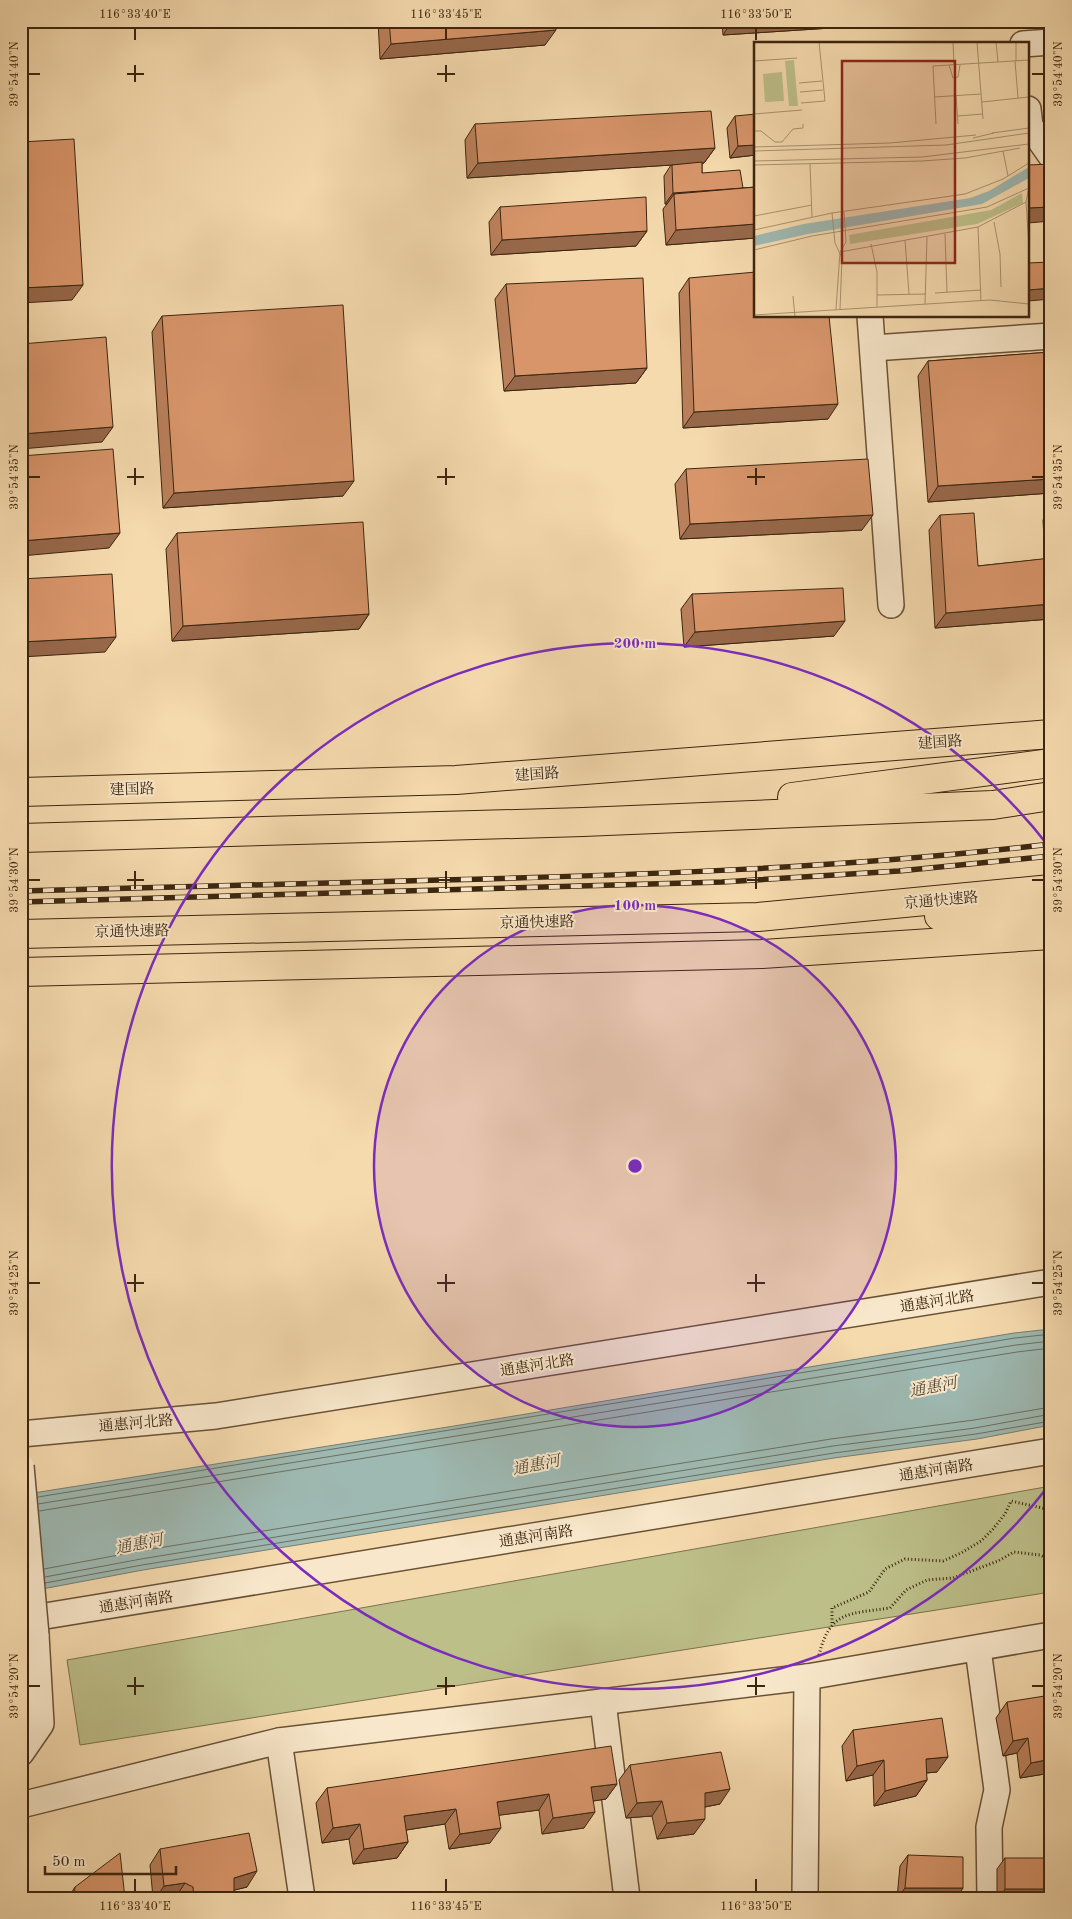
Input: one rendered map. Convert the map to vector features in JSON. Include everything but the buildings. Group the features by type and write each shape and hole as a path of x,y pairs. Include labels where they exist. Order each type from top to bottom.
{"main road":[{"name":"建国路","path":"21,792 456,780 1051,734"},
{"path":"583,822 947,778 1051,763"},
{"path":"21,838 583,822 993,805 1051,796"},
{"name":"京通快速路","path":"21,934 758,917 1051,889"},
{"path":"758,917 984,916 1051,910"},
{"path":"21,972 762,954 1051,935"}],"street":[{"path":"1030,44 1051,42"},
{"path":"1030,126 1051,156"},
{"path":"870,318 891,605"},
{"path":"873,348 1051,336"},
{"name":"通惠河北路","path":"21,1434 216,1416 1051,1282"},
{"name":"通惠河南路","path":"29,1628 1051,1451"},
{"path":"21,1466 29,1628 41,1724 21,1753"},
{"path":"21,1804 279,1741 813,1676 1051,1635"},
{"path":"978,1649 997,1790 989,1827 990,1898"},
{"path":"805,1898 813,1676"},
{"path":"603,1702 627,1898"},
{"path":"279,1741 302,1898"}],"path":[{"path":"813,1676 823,1639 832,1623 832,1608 869,1592 885,1569 905,1559 943,1561 981,1541 1005,1514 1011,1501 1051,1510"},
{"path":"832,1623 853,1614 890,1608 906,1590 927,1580 953,1578 998,1562 1014,1552 1040,1554 1051,1560"}],"green space":[{"path":"1051,1486 1051,1592 80,1745 67,1660"}],"water":[{"name":"通惠河","path":"1051,1329 1051,1425 977,1439 834,1458 143,1570 21,1593 21,1495 454,1426 1014,1333"}],"railway":[{"path":"21,891 670,873 823,865 1051,844"},
{"path":"21,902 722,882 899,871 1051,856"}]}
